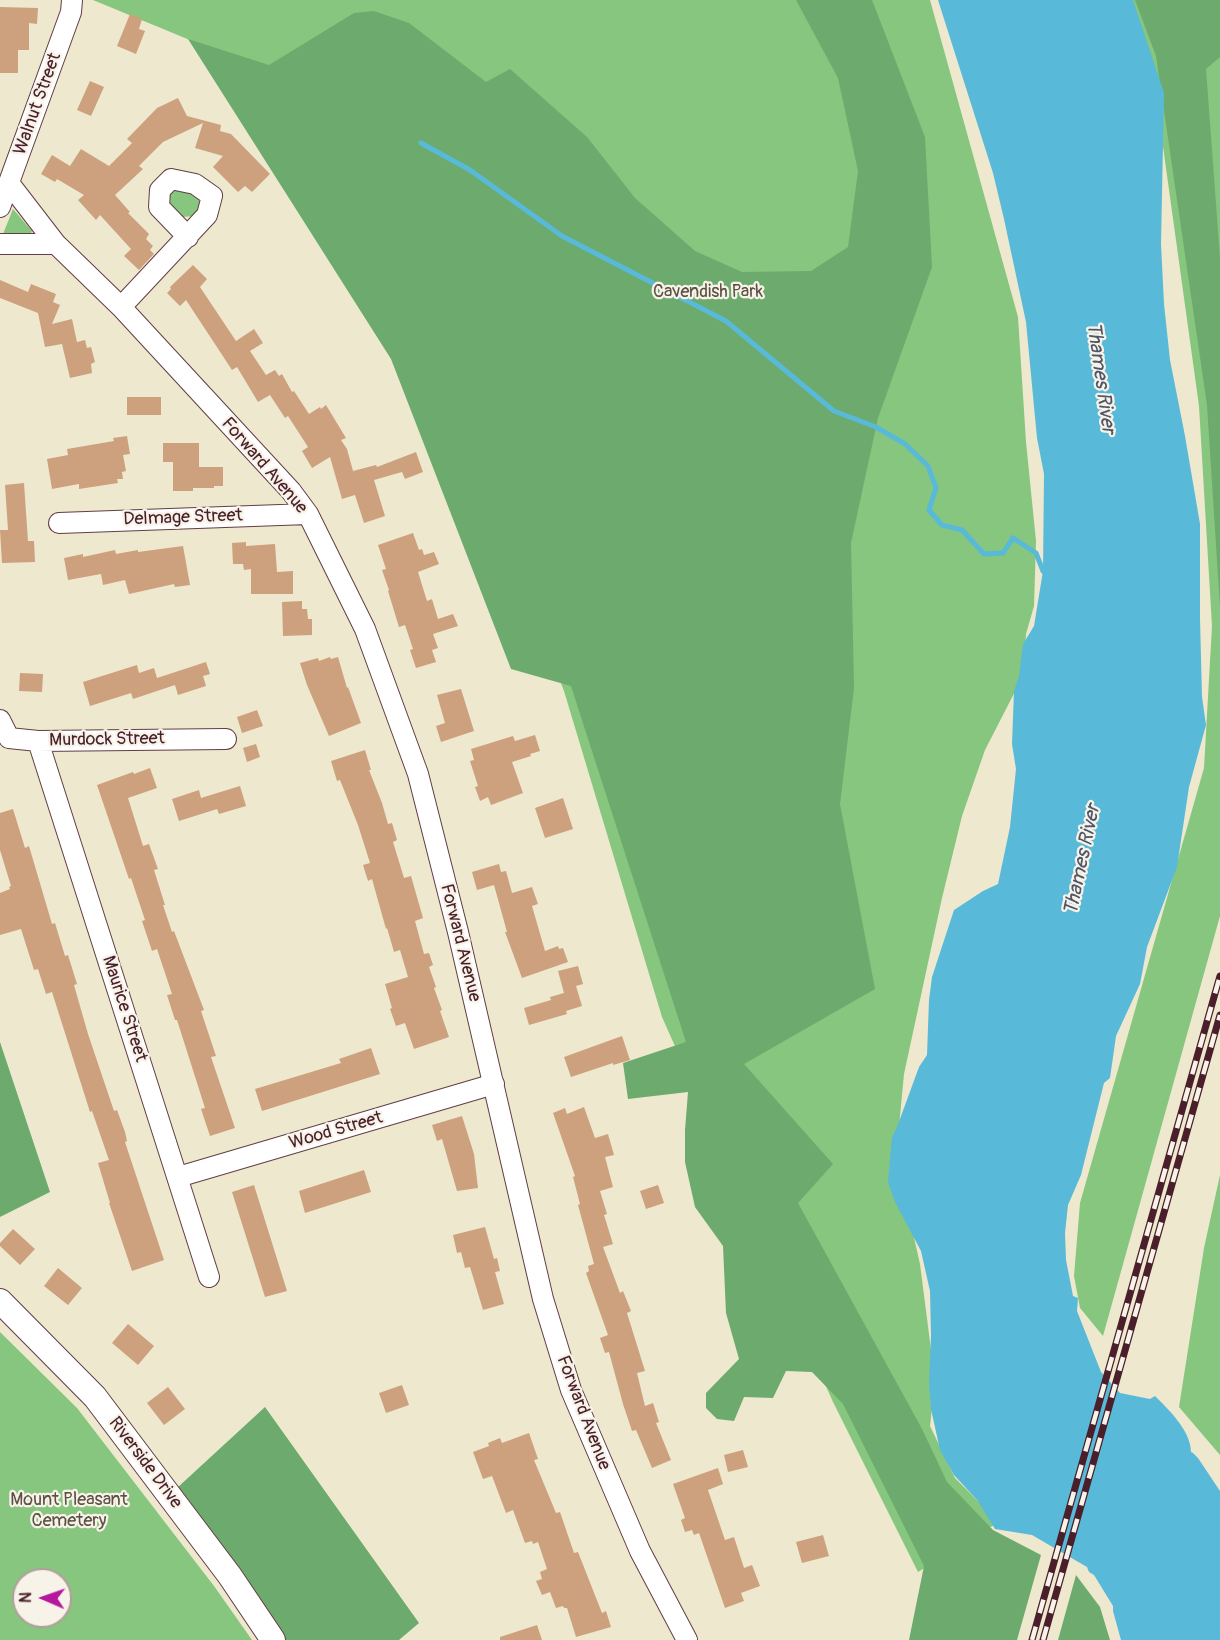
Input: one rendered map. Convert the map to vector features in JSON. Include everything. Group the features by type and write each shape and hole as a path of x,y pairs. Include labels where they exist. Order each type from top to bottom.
{"main road":[{"name":"Riverside Drive","path":"0,1301 95,1397 230,1576 273,1640"}],"street":[{"name":"Walnut Street","path":"0,207 71,12 72,0"},
{"name":"Forward Avenue","path":"9,183 56,244 121,307 291,490 308,514 365,629 418,774 458,932 543,1299 571,1390 640,1551 687,1640"},
{"path":"121,307 188,237"},
{"path":"0,244 56,244"},
{"name":"Delmage Street","path":"59,523 308,514"},
{"name":"Murdock Street","path":"0,720 9,738 38,741 226,739"},
{"name":"Maurice Street","path":"38,741 209,1277"},
{"name":"Wood Street","path":"178,1177 494,1084"}],"green space":[{"name":"Cavendish Park","path":"93,0 930,0 1018,317 1026,442 1036,541 1034,606 1026,634 1023,676 985,750 962,816 904,1074 896,1158 920,1264 935,1381 930,1426 955,1478 999,1522 918,1572 833,1402 662,1017 564,691 487,491 214,50"},
{"name":"Cavendish Park","path":"796,0 872,0 925,137 932,267 878,418 851,543 854,688 840,804 875,989 744,1064 833,1164 798,1203 922,1429 947,1482 993,1530 1041,1555 1017,1640 909,1640 924,1566 843,1404 812,1372 786,1371 773,1398 744,1397 734,1421 717,1419 706,1408 706,1393 739,1359 726,1313 723,1246 695,1207 685,1162 688,1092 628,1099 623,1063 686,1042 571,686 511,669 391,359 188,39 269,65 354,13 374,11 409,23 486,82 510,69 587,137 635,198 695,251 742,272 811,271 848,247 858,171 838,78"},
{"path":"1129,0 1220,0 1220,916 1103,1336 1080,1308 1074,1276 1080,1203 1204,768 1212,626 1199,406 1151,60"},
{"path":"1135,0 1220,0 1220,57 1206,69 1220,258 1220,607 1207,405 1156,56"},
{"path":"177,185 197,196 202,207 195,216 182,217 167,201 168,191"},
{"path":"13,209 32,231 29,239 3,234"},
{"path":"0,1042 50,1192 0,1217"},
{"path":"1220,1175 1220,1455 1179,1407 1204,1248"},
{"name":"Mount Pleasant Cemetery","path":"0,1332 77,1408 214,1586 252,1640 0,1640"},
{"path":"265,1407 419,1623 399,1640 284,1640 177,1488"},
{"path":"1076,1575 1100,1607 1110,1640 1058,1640"}],"water":[{"name":"Thames River","path":"938,0 1133,0 1164,93 1161,244 1164,304 1170,360 1200,524 1202,697 1206,725 1189,787 1177,867 1147,947 1140,984 1116,1036 1110,1078 1104,1083 1081,1175 1068,1205 1065,1233 1066,1260 1073,1296 1078,1298 1077,1311 1101,1372 1120,1393 1150,1399 1155,1396 1173,1414 1187,1436 1191,1452 1198,1458 1220,1491 1220,1640 1121,1640 1113,1606 1087,1567 1032,1535 995,1529 978,1501 954,1475 940,1450 931,1409 930,1291 921,1251 895,1202 888,1182 892,1137 919,1067 927,1055 932,977 954,910 998,884 1010,827 1016,769 1012,744 1014,691 1019,676 1023,644 1034,626 1043,571 1044,474 1037,438 1026,322 993,173"}],"building":[{"path":"0,7 38,8 37,24 29,23 29,50 18,50 18,73 0,73"},
{"path":"130,14 142,19 139,29 145,31 136,54 117,46"},
{"path":"90,81 104,87 91,116 77,110"},
{"path":"178,98 187,116 221,125 220,131 231,134 270,174 252,192 245,186 238,192 213,167 223,156 195,148 203,123 163,142 139,166 143,169 115,195 130,212 128,213 149,234 146,239 153,246 150,250 154,254 139,270 124,256 131,249 100,215 96,220 78,200 84,195 57,179 55,182 41,174 52,155 70,166 81,149 109,166 132,143 127,139 157,108"},
{"path":"193,265 207,279 200,287 236,341 254,329 263,343 250,351 266,375 275,370 279,376 282,374 309,414 326,405 346,438 341,440 347,449 353,471 376,465 377,467 416,452 423,472 405,479 402,472 374,480 385,516 364,523 355,495 342,499 330,457 312,468 302,451 308,447 288,416 285,418 270,395 258,402 237,367 232,370 186,300 180,306 167,293 170,287"},
{"path":"0,280 28,292 31,284 56,294 53,302 60,305 52,324 72,319 77,342 85,340 87,348 91,347 95,362 91,364 92,373 70,378 62,344 45,347 38,313 0,298"},
{"path":"127,397 161,397 161,415 127,415"},
{"path":"127,436 130,454 123,455 126,471 122,472 123,479 117,479 118,483 79,489 79,484 52,489 47,459 68,455 67,449 114,441 113,438"},
{"path":"163,443 199,443 199,467 223,467 223,486 193,488 193,491 173,491 173,462 163,462"},
{"path":"24,483 28,541 34,541 35,562 2,563 0,530 8,530 5,485"},
{"path":"413,533 419,550 422,549 424,555 434,552 439,564 418,572 427,601 432,599 438,619 453,614 458,626 433,634 438,648 432,650 436,662 416,668 410,650 413,649 405,625 399,627 382,570 386,569 378,545"},
{"path":"246,542 246,546 275,544 277,572 293,571 293,594 251,594 251,569 244,570 243,564 233,564 232,543"},
{"path":"183,546 190,585 175,587 174,584 129,594 125,580 103,585 101,574 68,580 64,558 83,554 83,557 115,550 116,554"},
{"path":"302,601 302,609 307,609 308,619 312,619 312,635 283,636 282,602"},
{"path":"330,657 331,659 338,657 361,723 329,736 300,663"},
{"path":"206,662 210,674 203,676 206,686 178,695 175,685 133,699 131,693 90,706 83,682 137,665 139,673 154,668 157,678"},
{"path":"20,673 43,674 42,692 19,691"},
{"path":"461,689 474,731 441,742 436,726 445,723 437,695"},
{"path":"257,710 263,726 242,733 237,717"},
{"path":"535,735 540,751 512,762 523,793 491,805 488,797 480,801 470,761 474,760 471,749 513,736 515,741"},
{"path":"256,744 260,757 247,762 243,748"},
{"path":"365,750 371,770 369,770 388,824 392,823 397,840 393,842 404,878 411,876 423,918 415,921 424,954 429,953 433,965 429,967 449,1037 414,1049 405,1023 396,1026 385,984 408,977 400,950 394,952 372,879 368,881 363,865 370,863 358,825 340,780 337,781 331,761"},
{"path":"150,768 157,788 128,798 143,846 149,844 158,869 154,870 165,905 163,905 204,1010 201,1011 216,1056 211,1057 235,1128 210,1136 201,1109 205,1108 167,995 172,994 157,949 152,951 142,921 145,920 97,785"},
{"path":"240,786 246,806 219,814 217,809 179,821 172,799 199,790 201,798"},
{"path":"563,798 573,829 545,838 535,808"},
{"path":"13,809 25,848 29,846 52,924 55,923 65,956 68,955 88,1034 114,1111 117,1110 125,1132 127,1141 125,1142 164,1260 132,1271 98,1163 109,1160 92,1111 90,1112 52,992 46,994 38,969 34,970 21,929 0,935 0,893 10,889 11,886 0,850 0,813"},
{"path":"499,864 501,872 506,871 512,893 532,887 538,904 532,906 545,951 558,946 559,949 563,948 568,962 522,978 505,932 507,932 494,885 477,890 472,872"},
{"path":"578,966 583,984 576,986 582,1006 566,1011 567,1014 529,1025 524,1008 551,1000 550,997 564,993 558,971"},
{"path":"622,1036 630,1060 613,1065 613,1063 571,1077 564,1057"},
{"path":"371,1048 380,1074 262,1111 255,1089 341,1063 339,1059"},
{"path":"584,1107 595,1138 608,1134 614,1155 605,1157 613,1187 600,1191 607,1214 604,1215 613,1244 603,1247 620,1293 623,1291 631,1311 627,1313 645,1371 637,1373 645,1406 653,1403 659,1422 656,1423 671,1460 652,1468 636,1430 632,1431 609,1352 605,1353 600,1338 608,1335 586,1273 589,1271 588,1266 594,1264 578,1205 580,1204 573,1177 575,1176 553,1113 565,1108 567,1114"},
{"path":"462,1116 474,1154 478,1188 457,1191 442,1139 437,1141 432,1125"},
{"path":"364,1170 371,1192 305,1213 299,1191"},
{"path":"254,1185 287,1291 265,1297 232,1192"},
{"path":"658,1185 664,1203 646,1209 640,1191"},
{"path":"485,1227 494,1259 497,1258 500,1271 495,1272 504,1304 483,1310 470,1267 465,1268 461,1252 457,1253 453,1235"},
{"path":"13,1229 35,1249 20,1265 0,1246 0,1243"},
{"path":"58,1268 82,1288 68,1305 44,1286"},
{"path":"128,1324 154,1346 138,1365 112,1343"},
{"path":"402,1385 409,1405 386,1413 379,1393"},
{"path":"168,1387 185,1409 164,1425 147,1403"},
{"path":"529,1433 538,1459 534,1460 556,1513 560,1512 574,1553 578,1552 602,1613 606,1611 611,1627 576,1637 567,1608 563,1606 556,1608 550,1592 542,1595 536,1581 542,1579 540,1572 547,1569 538,1542 525,1543 513,1510 506,1513 492,1476 483,1479 473,1452 489,1446 488,1443 500,1438 502,1443"},
{"path":"743,1450 748,1467 728,1472 724,1455"},
{"path":"718,1468 723,1484 708,1490 725,1540 734,1537 744,1568 752,1565 760,1586 741,1593 744,1601 725,1608 699,1533 694,1535 692,1530 685,1532 681,1520 685,1518 673,1484"},
{"path":"823,1535 829,1556 802,1563 796,1542"},
{"path":"537,1625 542,1640 500,1640 500,1637"}],"waterway":[{"path":"421,143 470,170 562,236 726,321 834,411 876,427 905,444 928,466 936,488 929,510 942,525 962,530 984,554 1003,553 1013,538 1036,553 1043,571 1048,576"}],"railway":[{"path":"1032,1640 1220,976"},
{"path":"1043,1640 1220,1015"}]}
